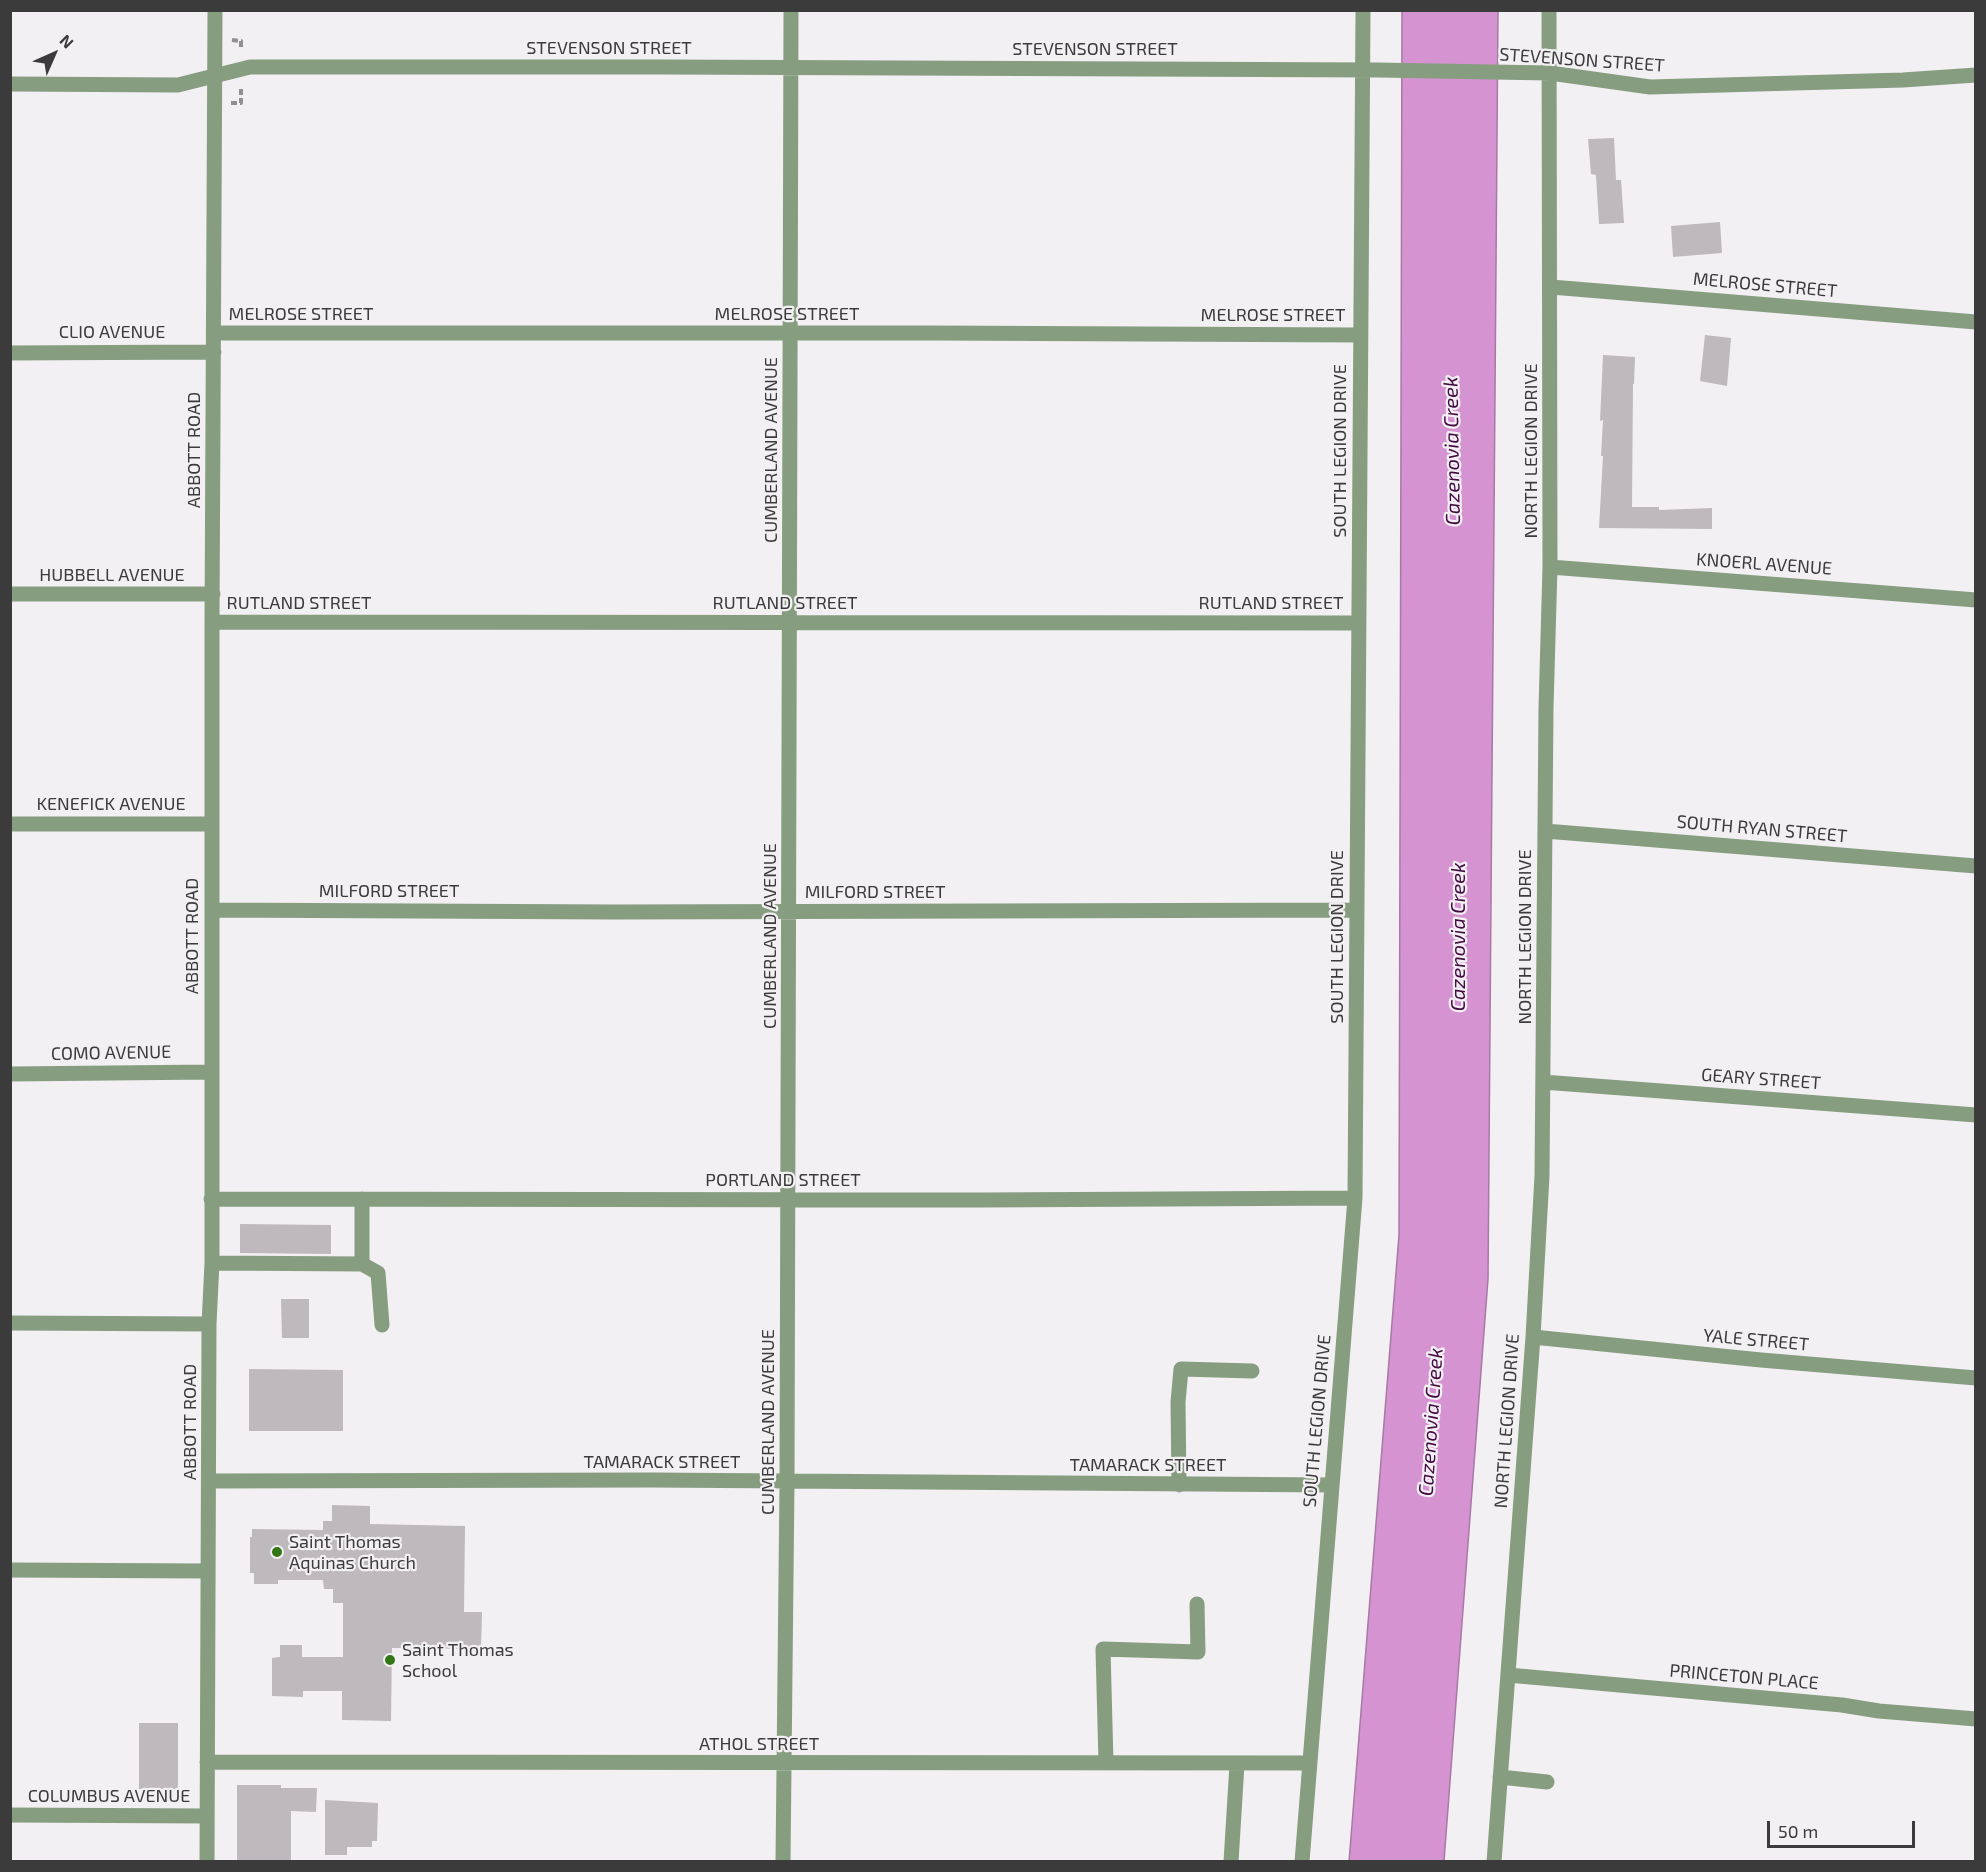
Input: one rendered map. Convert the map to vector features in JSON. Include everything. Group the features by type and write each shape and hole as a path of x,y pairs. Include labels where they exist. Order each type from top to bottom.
{"street":[{"name":"ABBOTT ROAD","path":"207,1862 209,1324 212,1263 215,10"},
{"name":"CUMBERLAND AVENUE","path":"783,1862 787,1482 791,10"},
{"name":"SOUTH LEGION DRIVE","path":"1302,1862 1355,1198 1360,335 1370,70 1363,10"},
{"name":"NORTH LEGION DRIVE","path":"1494,1862 1533,1337 1542,1176 1550,567 1549,10"},
{"name":"STEVENSON STREET","path":"10,84 178,85 250,67 1370,70 1550,73 1650,87 1903,80 1976,75"},
{"name":"MELROSE STREET","path":"1551,287 1976,322"},
{"name":"MELROSE STREET","path":"214,333 1360,335"},
{"name":"CLIO AVENUE","path":"10,353 214,352"},
{"name":"KNOERL AVENUE","path":"1550,567 1976,600"},
{"name":"HUBBELL AVENUE","path":"10,594 213,594"},
{"name":"RUTLAND STREET","path":"212,622 1358,623"},
{"name":"KENEFICK AVENUE","path":"10,824 212,824"},
{"name":"SOUTH RYAN STREET","path":"1545,831 1976,866"},
{"name":"MILFORD STREET","path":"212,910 1357,910"},
{"name":"COMO AVENUE","path":"10,1074 212,1072"},
{"name":"GEARY STREET","path":"1544,1082 1976,1115"},
{"name":"PORTLAND STREET","path":"211,1198 1355,1198"},
{"path":"362,1199 362,1264"},
{"path":"212,1263 362,1264 378,1273 382,1325"},
{"path":"10,1323 209,1324"},
{"name":"YALE STREET","path":"1533,1337 1761,1360 1976,1378"},
{"path":"1179,1485 1178,1402 1181,1369 1252,1371"},
{"name":"TAMARACK STREET","path":"209,1481 652,1480 1332,1485"},
{"path":"10,1570 208,1571"},
{"path":"1106,1763 1103,1649 1198,1652 1197,1604"},
{"name":"PRINCETON PLACE","path":"1508,1675 1976,1719"},
{"name":"ATHOL STREET","path":"207,1762 1310,1763"},
{"path":"1231,1862 1237,1764"},
{"path":"1500,1777 1546,1782"},
{"name":"COLUMBUS AVENUE","path":"10,1815 207,1815"}],"path":[{"path":"232,40 241,41 241,49"},
{"path":"230,103 241,103 241,86"}],"water":[{"name":"Cazenovia Creek","path":"1402,11 1498,11 1488,1279 1444,1861 1349,1862 1399,1235"}],"building":[{"path":"1614,138 1616,180 1621,180 1624,223 1599,224 1596,175 1591,174 1588,139"},
{"path":"1720,222 1722,253 1673,257 1671,226"},
{"path":"1705,335 1731,338 1727,386 1700,381"},
{"path":"1603,355 1635,357 1632,507 1659,507 1659,510 1712,508 1712,529 1599,528 1603,456 1601,456 1603,420 1600,421"},
{"path":"240,1224 331,1225 331,1254 240,1253"},
{"path":"281,1299 309,1299 309,1338 282,1338"},
{"path":"249,1369 343,1370 343,1431 249,1431"},
{"path":"332,1505 370,1506 370,1524 465,1526 464,1612 482,1612 481,1649 392,1648 391,1721 342,1720 342,1691 303,1691 303,1697 272,1696 272,1658 280,1657 280,1645 302,1645 302,1657 343,1657 343,1603 333,1603 333,1589 324,1589 323,1580 278,1580 278,1584 254,1584 254,1573 250,1573 252,1529 323,1530 323,1521 332,1521"},
{"path":"139,1723 178,1723 178,1789 139,1789"},
{"path":"237,1785 317,1788 316,1812 291,1811 291,1862 237,1862"},
{"path":"325,1800 378,1803 377,1841 372,1841 372,1847 347,1847 347,1855 325,1855"}],"place":[{"name":"Saint Thomas Aquinas Church","path":"277,1552"},
{"name":"Saint Thomas School","path":"390,1660"}]}
